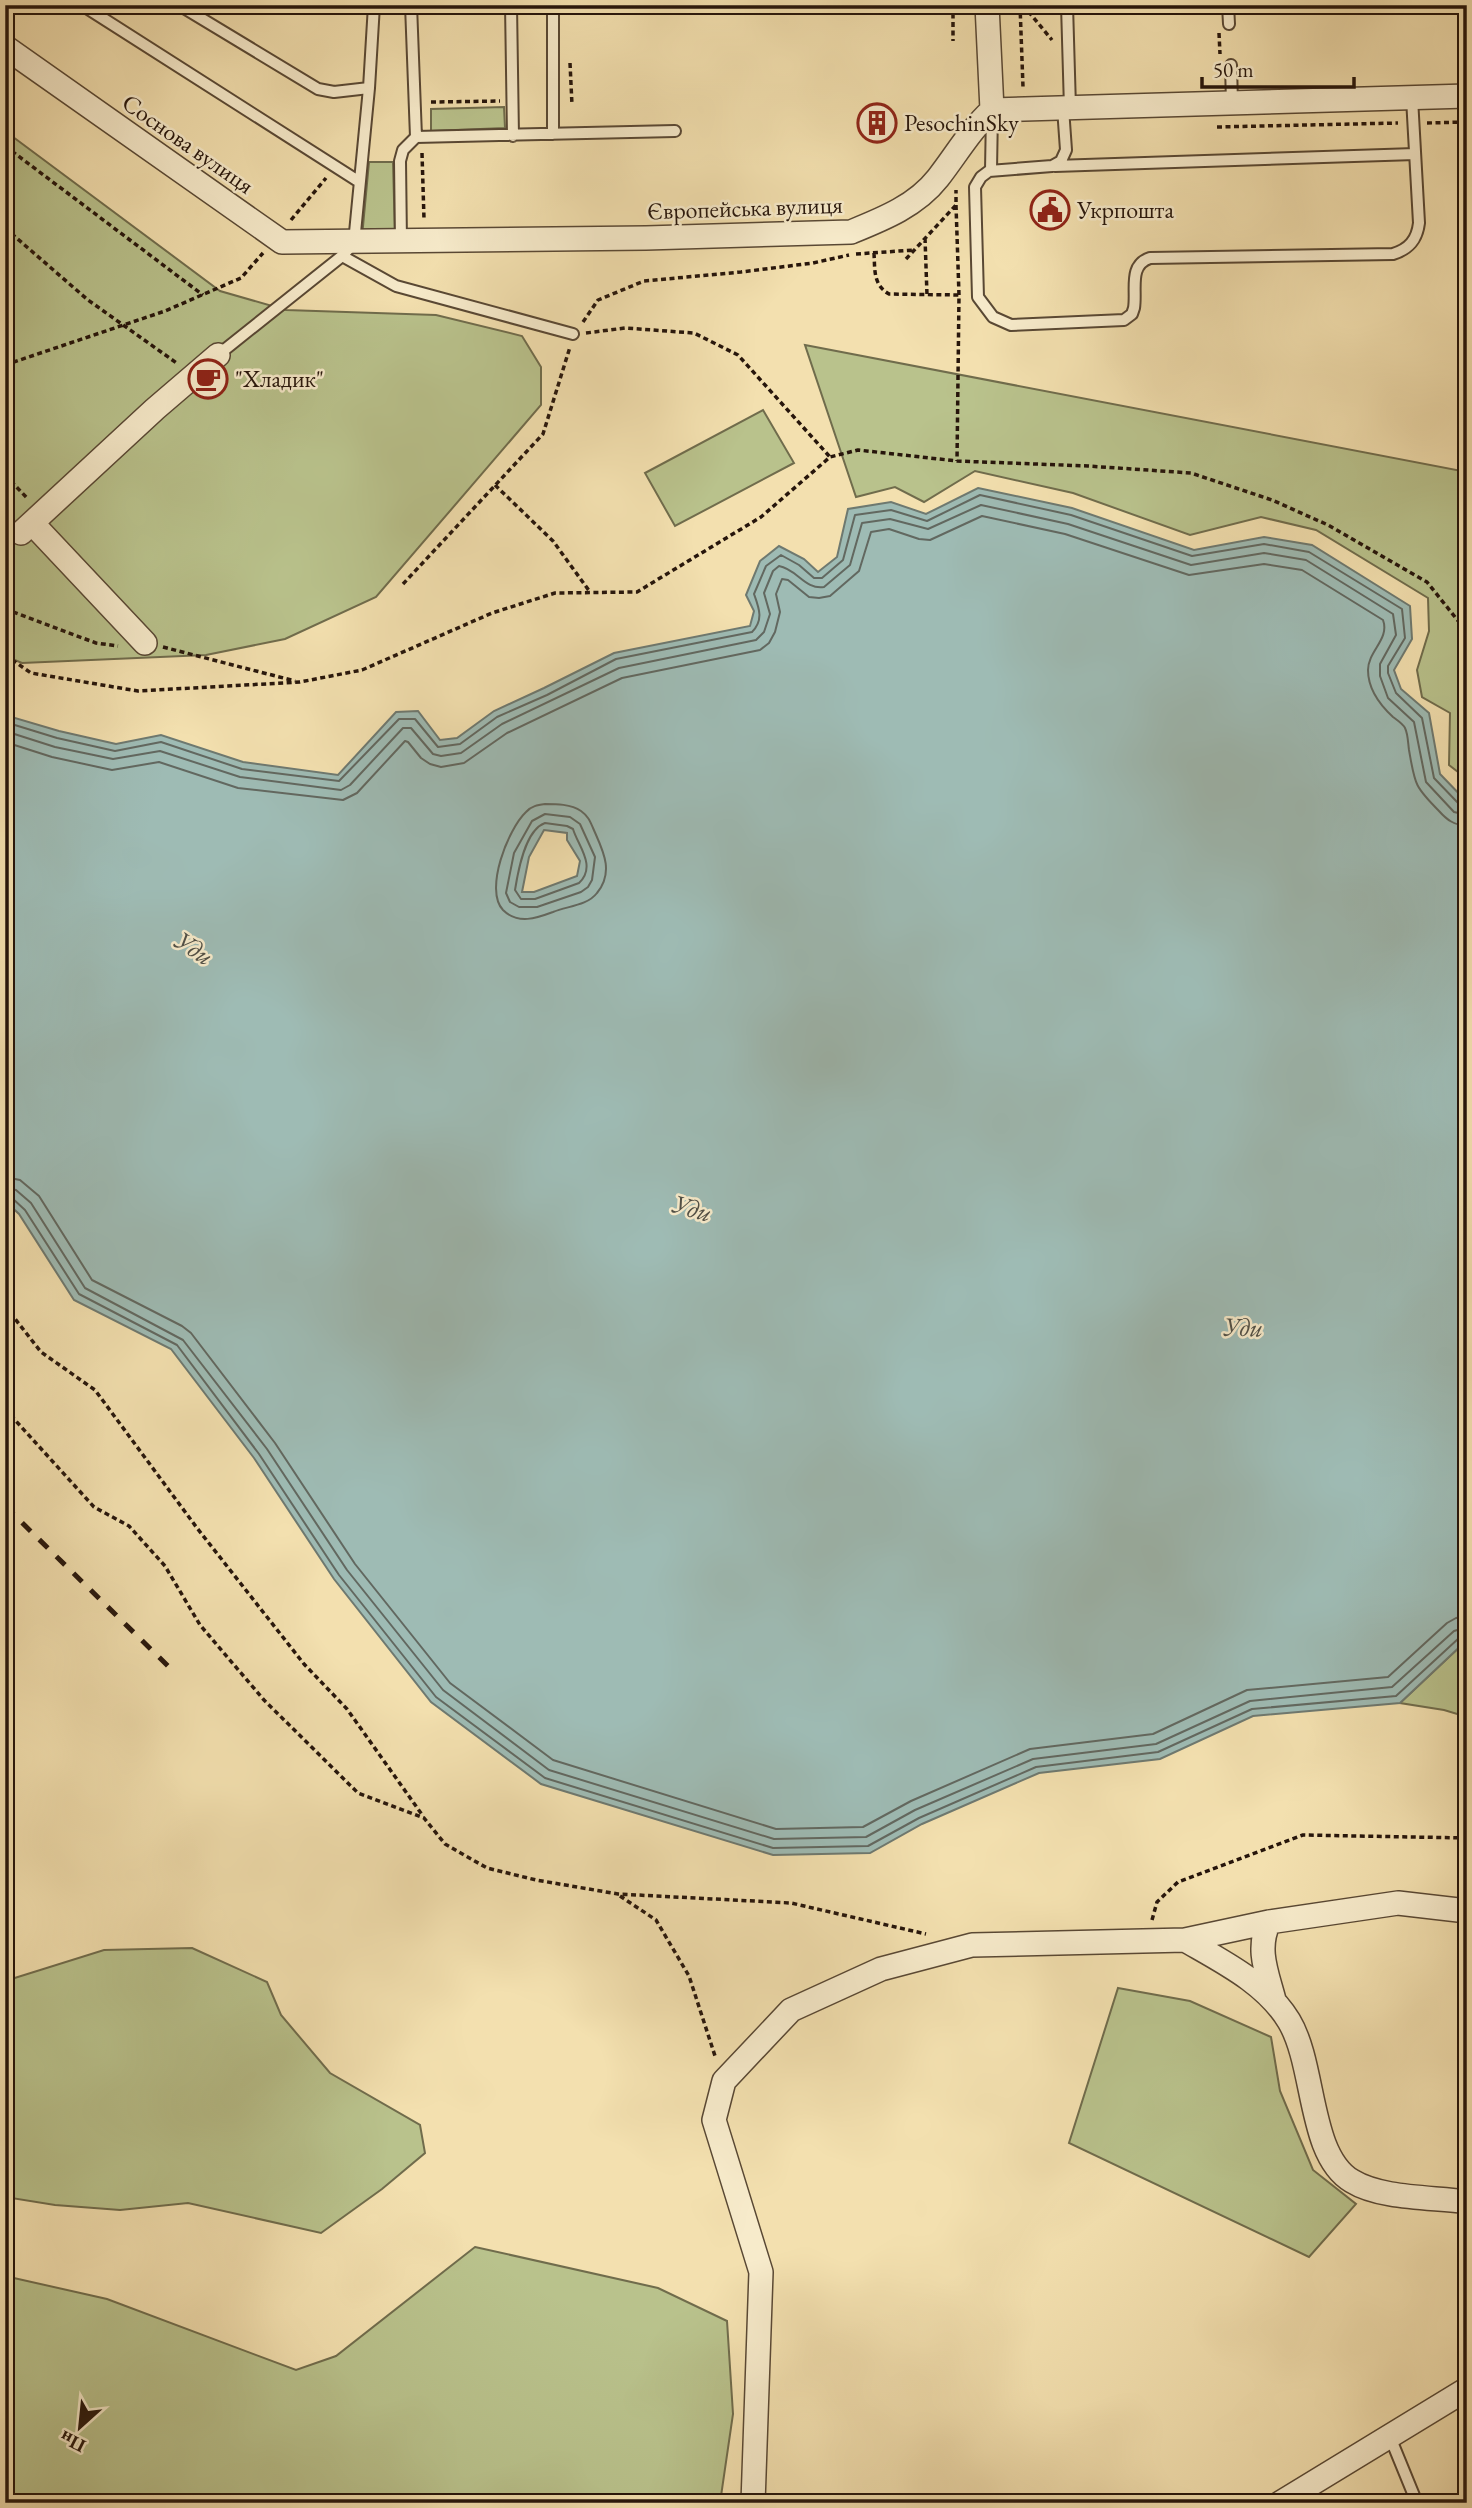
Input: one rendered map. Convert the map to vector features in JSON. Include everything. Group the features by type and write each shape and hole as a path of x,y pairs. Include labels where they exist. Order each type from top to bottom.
{"street":[{"path":"988,5 992,110 1467,96"},
{"name":"Соснова вулиця","path":"5,47 282,242 348,249"},
{"name":"Європейська вулиця","path":"348,249 401,242 851,232 911,204 936,180 979,121 992,110"},
{"path":"145,643 31,523 218,355"},
{"path":"753,2503 761,2272 714,2120 724,2081 791,2010 881,1969 972,1945 1185,1940 1269,1922 1398,1903 1467,1912"},
{"path":"1269,1922 1261,1951 1274,2000"},
{"path":"1185,1940 1247,1977 1274,2000 1289,2021 1300,2045 1323,2143 1335,2168 1349,2180 1366,2188 1467,2202"},
{"path":"1279,2503 1467,2389"}],"lane":[{"path":"82,5 358,181"},
{"path":"179,5 318,89 334,92 369,88"},
{"path":"218,355 348,249 369,88 374,5"},
{"path":"411,5 419,137"},
{"path":"511,5 513,136"},
{"path":"553,5 553,134"},
{"path":"1067,5 1066,150 1068,158 1076,165"},
{"path":"1224,23 1228,5"},
{"path":"1225,64 1232,103"},
{"path":"1412,98 1415,154 1418,232 1409,247 1401,251 1393,254 1150,258 1137,267 1134,309 1124,320 1011,325 993,317 978,298 974,190 979,179 991,170 1415,154"},
{"path":"991,170 992,110"},
{"path":"401,242 400,161 403,150 419,137 675,131"},
{"path":"1052,166 1062,161 1066,150"},
{"path":"348,249 396,286 573,334"},
{"path":"1390,2437 1417,2503"}],"path":[{"path":"953,5 953,41"},
{"path":"1022,5 1068,61"},
{"path":"1022,5 1023,110"},
{"path":"1224,23 1225,64"},
{"path":"415,102 512,100"},
{"path":"1204,127 1467,122"},
{"path":"419,137 424,222"},
{"path":"5,146 202,295"},
{"path":"956,179 959,295 957,461"},
{"path":"906,259 956,205"},
{"path":"5,228 88,300 194,376"},
{"path":"925,237 927,295"},
{"path":"403,584 543,433 573,334 598,300 644,281 753,270 854,254 914,250"},
{"path":"874,253 875,276 881,289 894,295 959,295"},
{"path":"5,365 123,325 241,278"},
{"path":"573,334 625,328 694,333 738,355 830,457"},
{"path":"5,655 31,673 138,691 300,682 362,670 492,613 555,593 637,592 761,517 830,457 858,450 957,461 1191,473 1272,500 1328,525 1427,582 1467,632"},
{"path":"5,475 31,523"},
{"path":"495,485 553,541 590,592"},
{"path":"5,608 96,643 125,647 145,643 300,682"},
{"path":"5,1306 41,1352 95,1390 197,1528 304,1664 346,1709 445,1844 487,1868 536,1880 618,1894 791,1903 933,1936"},
{"path":"5,1409 94,1507 129,1526 165,1566 200,1625 264,1700 358,1793 424,1818"},
{"path":"1144,1942 1157,1902 1178,1882 1303,1835 1467,1838"},
{"path":"618,1894 656,1920 689,1976 724,2081"}],"green space":[{"path":"504,107 505,128 431,131 431,109"},
{"path":"5,131 220,291 286,310 436,315 522,336 541,367 541,405 376,597 285,639 206,655 22,663 5,656"},
{"path":"369,162 393,162 395,236 362,237"},
{"path":"805,345 1467,472 1467,779 1449,765 1450,713 1422,697 1417,670 1429,631 1428,598 1316,530 1261,517 1190,535 1073,493 975,471 924,502 895,487 856,497"},
{"path":"763,410 794,463 675,526 645,473"},
{"path":"1467,1640 1467,1717 1444,1710 1400,1703"},
{"path":"192,1948 267,1982 281,2015 330,2073 420,2125 425,2153 382,2189 321,2233 188,2203 120,2210 55,2205 5,2197 5,1981 104,1950"},
{"path":"1118,1988 1190,2001 1271,2037 1280,2091 1313,2170 1356,2204 1309,2257 1069,2143"},
{"path":"475,2247 658,2288 727,2321 733,2414 720,2503 5,2503 5,2276 107,2299 296,2370 336,2356"}],"water":[{"name":"Уди","path":"978,488 1072,508 1194,550 1264,537 1312,545 1410,606 1412,639 1394,670 1401,689 1429,713 1440,774 1467,802 1467,1640 1400,1703 1253,1716 1160,1759 1039,1773 922,1824 870,1853 773,1855 541,1784 431,1702 334,1579 254,1458 171,1349 74,1300 19,1214 5,1201 5,715 116,744 161,735 243,762 338,775 396,712 418,711 440,740 457,738 494,711 614,653 750,626 754,611 746,595 760,561 779,546 804,559 818,572 837,557 848,509 891,502 926,514","holes":["544,830 567,833 567,840 580,861 577,876 534,892 522,892 529,857"]}],"railway":[{"path":"5,1506 169,1667"}],"place":[{"name":"PesochinSky","path":"877,123"},
{"name":"Укрпошта","path":"1050,210"},
{"name":"\"Хладик\"","path":"208,379"}]}
